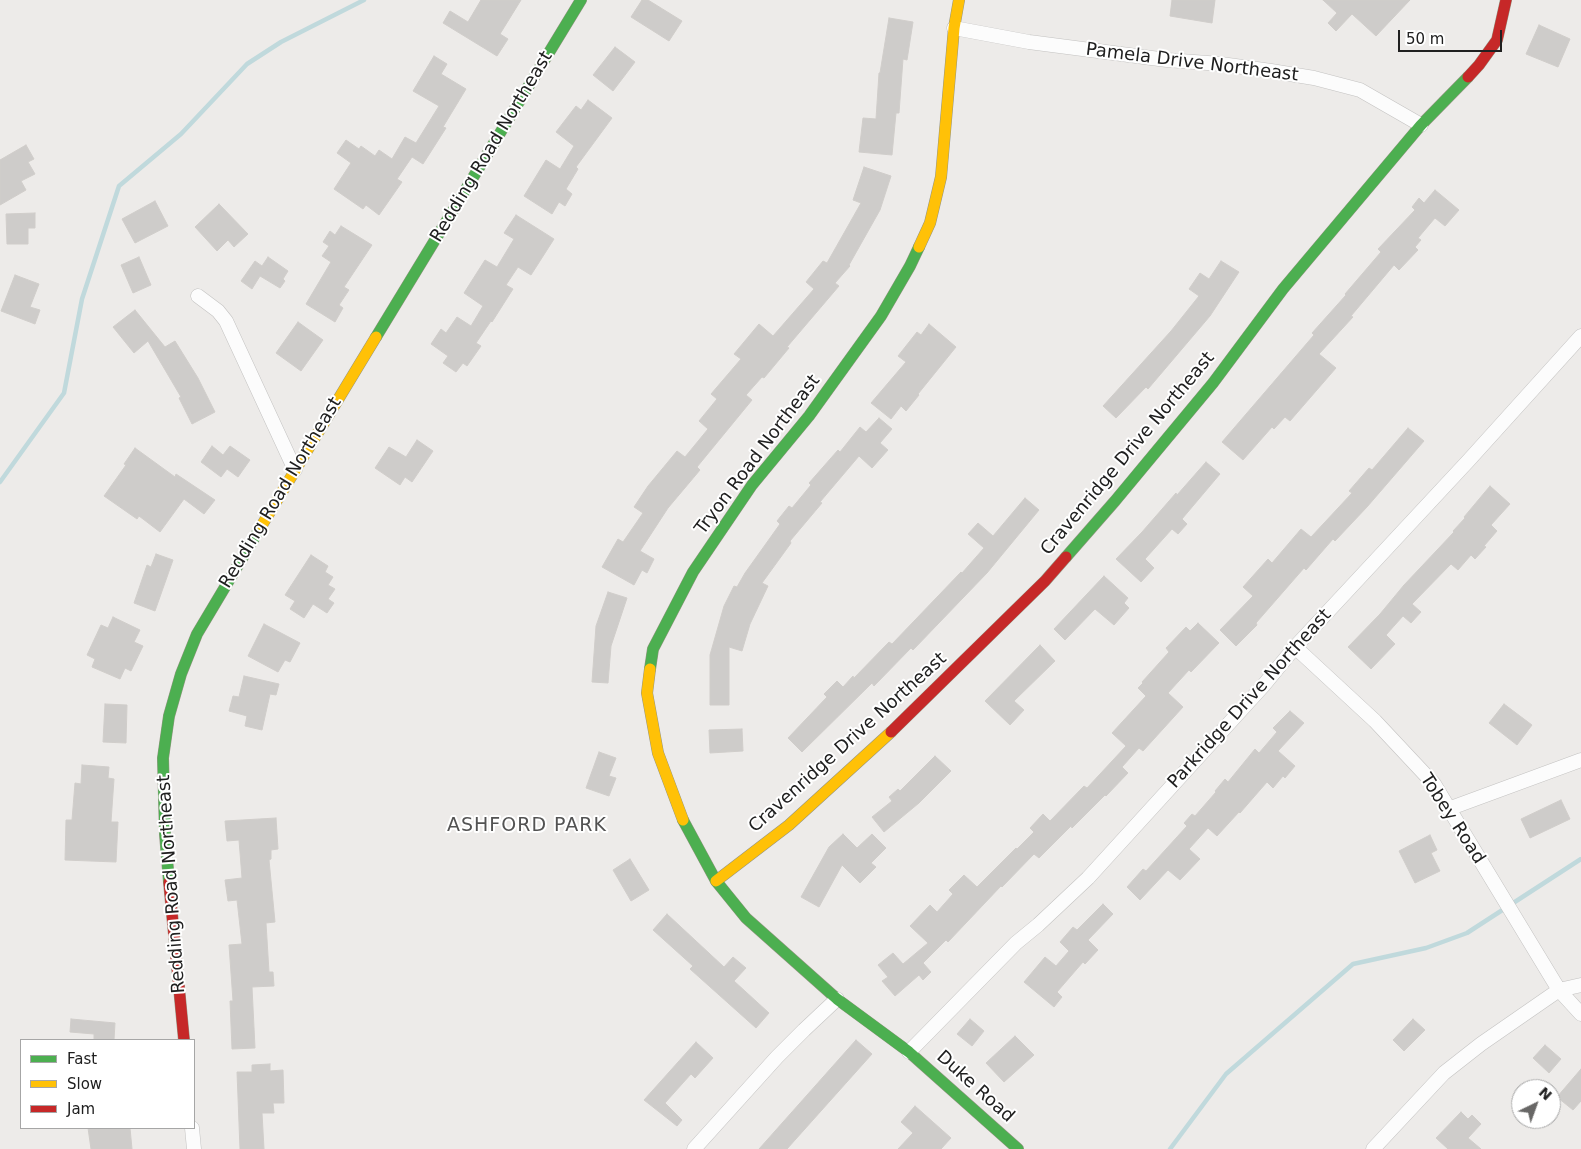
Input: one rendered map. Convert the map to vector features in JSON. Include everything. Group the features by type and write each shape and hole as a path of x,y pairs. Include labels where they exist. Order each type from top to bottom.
{"street":[{"name":"Redding Road Northeast","path":"184,1039 165,834 164,758 170,716 181,674 197,634 294,470 581,0"},
{"name":"Tryon Road Northeast","path":"909,1052 838,999 746,918 716,881 685,826 658,753 647,693 653,649 693,572 752,485 810,416 881,316 910,266 930,223 941,178 954,28 959,0"},
{"name":"Cravenridge Drive Northeast","path":"716,881 789,825 900,724 1045,581 1115,501 1206,390 1284,289 1421,125 1479,65 1497,40 1506,0"},
{"name":"Pamela Drive Northeast","path":"954,28 1029,42 1314,78 1360,90 1421,125"},
{"path":"198,296 218,311 226,320 294,470"},
{"name":"Parkridge Drive Northeast","path":"909,1052 1016,943 1088,878 1250,700 1295,647 1581,336"},
{"name":"Tobey Road","path":"1295,647 1375,721 1434,784 1559,990 1581,1014"},
{"path":"1448,809 1581,760"},
{"path":"1380,1147 1444,1073 1481,1044 1559,990 1581,985"},
{"path":"694,1149 777,1057 838,999"},
{"name":"Duke Road","path":"909,1052 1011,1147"},
{"path":"192,1129 194,1149"}],"building":[{"path":"481,0 521,0 500,34 508,39 497,56 443,23 450,11 468,22"},
{"path":"642,0 648,0 682,21 669,41 631,17"},
{"path":"1172,0 1215,0 1212,23 1170,16"},
{"path":"1323,0 1410,0 1376,36 1352,14 1336,31 1328,23 1337,13"},
{"path":"889,18 913,22 907,60 903,59 899,113 896,113 892,155 859,152 863,118 876,119 879,73"},
{"path":"1539,25 1570,39 1558,67 1526,54"},
{"path":"615,47 635,62 613,91 593,75"},
{"path":"434,56 447,64 441,74 466,89 443,127 446,128 423,164 412,157 397,179 402,182 379,215 366,205 363,209 334,189 351,163 337,153 346,140 359,149 361,146 375,156 379,150 392,159 405,137 416,143 439,106 413,91"},
{"path":"588,100 612,118 576,167 578,169 566,189 572,194 565,206 559,202 552,214 524,196 546,160 560,169 574,146 556,132 576,106 581,110"},
{"path":"26,145 34,159 28,162 35,174 21,181 26,190 0,205 0,160"},
{"path":"864,167 891,176 880,210 850,266 835,283 839,286 787,347 789,348 764,378 762,377 746,395 752,400 697,467 700,470 668,508 640,551 654,559 647,573 642,570 634,585 602,567 618,539 623,542 643,513 634,507 648,486 677,451 685,457 708,429 699,421 717,399 711,394 741,359 734,354 759,324 773,336 814,289 806,282 823,261 827,263 861,203 853,200"},
{"path":"1435,190 1459,210 1445,226 1435,218 1418,238 1421,240 1415,247 1418,250 1399,270 1394,265 1351,316 1353,317 1319,354 1336,368 1290,421 1285,417 1274,429 1272,427 1243,460 1222,442 1314,335 1312,333 1381,252 1378,249 1415,210 1412,207 1419,198 1424,203"},
{"path":"155,201 168,226 135,243 122,219"},
{"path":"219,204 248,234 234,247 228,240 217,251 195,227"},
{"path":"35,213 35,228 28,228 28,244 7,244 6,214"},
{"path":"516,215 554,239 531,275 518,267 506,285 513,289 476,343 481,346 467,366 463,363 456,372 443,363 448,356 431,344 441,329 446,333 457,317 471,326 483,306 464,293 485,260 497,267 514,239 504,233"},
{"path":"341,226 372,245 344,287 349,290 339,305 343,308 335,322 306,304 331,262 322,256 329,246 323,242 330,231 335,235"},
{"path":"139,257 151,285 133,293 121,265"},
{"path":"268,257 288,271 283,279 285,281 280,288 260,276 252,289 241,281 255,261 262,266"},
{"path":"1221,261 1239,272 1210,316 1148,389 1146,387 1116,418 1103,406 1171,331 1199,296 1189,289 1200,273 1209,279"},
{"path":"15,275 39,284 30,307 40,310 35,324 1,311"},
{"path":"135,310 165,347 175,341 198,378 215,412 192,424 179,398 181,397 148,341 134,353 113,327"},
{"path":"298,322 323,340 301,371 276,353"},
{"path":"929,324 956,347 906,411 901,406 891,419 871,403 906,362 898,356 917,332 921,335"},
{"path":"879,418 892,429 880,443 888,450 872,468 859,456 790,541 791,543 762,583 768,586 750,624 742,651 729,647 729,705 710,705 710,655 724,606 734,586 737,587 780,524 777,521 789,506 792,508 811,485 809,483 838,450 840,452 860,427 866,432"},
{"path":"1408,428 1424,441 1335,541 1333,539 1306,570 1304,568 1256,623 1257,625 1236,646 1220,630 1253,596 1243,587 1268,559 1272,563 1301,529 1311,537 1352,493 1349,491 1369,468 1372,470"},
{"path":"417,440 433,451 412,482 405,477 400,485 375,468 389,447 406,457"},
{"path":"212,446 223,455 230,446 250,460 238,477 227,469 221,477 201,462"},
{"path":"135,448 175,477 176,474 215,500 204,514 184,499 160,532 139,516 137,519 104,496 126,465 124,464"},
{"path":"1206,462 1220,474 1182,519 1187,524 1178,534 1172,529 1145,559 1154,568 1141,582 1116,559"},
{"path":"1490,486 1510,504 1491,525 1497,531 1475,559 1471,555 1458,570 1451,564 1412,604 1421,612 1411,623 1403,616 1386,635 1395,644 1371,669 1348,647 1454,532"},
{"path":"1025,498 1039,510 987,573 913,650 911,648 874,686 872,683 802,752 788,738 827,697 824,694 837,681 843,687 853,676 854,678 889,642 892,644 962,573 984,548 968,534 978,523 993,536"},
{"path":"156,554 173,560 155,611 134,603 147,565 151,567"},
{"path":"311,555 328,566 325,572 333,577 328,585 335,589 328,599 334,603 327,613 313,604 304,618 290,609 295,601 285,595"},
{"path":"1104,576 1128,598 1124,603 1129,608 1114,625 1095,609 1065,640 1054,629"},
{"path":"608,592 627,598 611,646 608,683 592,682 596,626"},
{"path":"113,617 140,630 134,642 143,646 131,671 125,668 120,679 92,667 95,659 87,655 101,625 108,628"},
{"path":"1198,623 1219,643 1191,672 1189,670 1168,693 1183,707 1143,751 1139,748 1122,767 1128,773 1106,796 1072,828 1071,826 1039,858 1034,854 948,942 946,940 923,963 931,972 923,980 919,975 895,996 882,981 888,977 878,965 893,953 903,964 928,943 910,926 930,905 937,912 953,894 949,890 964,875 977,887 1034,832 1030,828 1043,814 1050,821 1084,786 1087,788 1126,746 1112,733 1146,696 1138,688 1142,682 1169,652 1166,648 1186,627 1190,631"},
{"path":"264,624 300,643 290,662 285,660 278,672 248,656"},
{"path":"1040,645 1055,661 1014,701 1024,710 1010,725 985,701"},
{"path":"244,676 279,684 276,695 270,694 262,730 245,726 247,716 229,711 233,696 239,697"},
{"path":"105,704 127,705 126,743 103,742"},
{"path":"1504,704 1532,725 1517,745 1489,723"},
{"path":"1290,711 1304,723 1278,751 1295,766 1273,788 1267,782 1217,836 1208,828 1189,849 1200,859 1180,880 1168,870 1140,900 1127,887 1143,869 1146,871 1187,826 1184,823 1192,814 1195,816 1225,779 1228,782 1255,749 1259,753 1277,732 1273,728"},
{"path":"742,729 743,751 710,753 709,730"},
{"path":"599,752 616,758 609,776 616,778 609,796 586,788"},
{"path":"935,756 951,771 919,803 884,832 872,817 892,801 889,797 898,789 900,791"},
{"path":"82,765 109,767 108,778 114,779 111,822 118,822 116,862 65,860 66,820 72,820 75,783 81,784"},
{"path":"1561,800 1570,819 1530,838 1521,819"},
{"path":"276,818 278,849 271,850 271,859 269,860 275,922 266,923 269,972 273,972 274,986 252,987 255,1048 232,1049 230,1001 233,1001 229,945 242,944 237,900 228,901 225,880 242,878 239,840 227,841 225,821"},
{"path":"843,834 857,848 872,834 886,848 871,863 876,867 860,883 842,865 819,907 801,897 829,847"},
{"path":"1430,835 1437,850 1431,853 1440,871 1415,883 1399,851"},
{"path":"630,859 649,890 631,901 613,870"},
{"path":"1103,904 1113,914 1088,940 1098,950 1085,964 1083,962 1057,992 1062,997 1054,1007 1024,982 1045,957 1056,966 1069,951 1060,942 1073,927 1077,930"},
{"path":"667,914 724,967 733,957 746,968 734,981 769,1013 756,1028 690,969 693,966 653,930"},
{"path":"71,1019 115,1023 114,1039 94,1039 94,1034 70,1032"},
{"path":"970,1019 984,1031 972,1046 957,1034"},
{"path":"1413,1019 1425,1030 1404,1051 1393,1040"},
{"path":"1015,1036 1034,1055 1004,1082 986,1063"},
{"path":"856,1040 872,1054 787,1149 759,1149"},
{"path":"696,1042 713,1058 695,1078 691,1074 665,1103 682,1120 677,1126 644,1100"},
{"path":"1545,1045 1561,1059 1549,1073 1533,1058"},
{"path":"270,1064 270,1071 283,1070 284,1103 273,1103 274,1113 262,1113 264,1149 240,1149 237,1072 252,1072 252,1065"},
{"path":"1581,1069 1581,1101 1573,1110 1561,1100 1561,1092"},
{"path":"915,1106 951,1138 941,1149 898,1149 913,1133 901,1122"},
{"path":"1461,1112 1468,1119 1472,1115 1481,1124 1468,1138 1481,1149 1448,1149 1436,1138"},
{"path":"88,1129 130,1129 132,1149 91,1149"}],"waterway":[{"path":"0,482 64,393 82,299 119,186 181,134 247,64 281,42 364,0"},
{"path":"1170,1149 1226,1074 1353,964 1426,948 1467,933 1581,859"}],"traffic: fast":[{"path":"376,337 581,0"},
{"path":"1066,557 1213,383 1283,289 1421,125 1468,77"},
{"path":"650,669 653,649 693,572 752,485 809,416 881,316 919,247"},
{"path":"169,882 165,834 163,758 169,716 181,674 197,634 262,525"},
{"path":"683,820 716,881 746,918 837,999 909,1052 1018,1149"}],"traffic: slow":[{"path":"919,247 930,223 941,177 954,28 959,0"},
{"path":"262,525 376,337"},
{"path":"650,669 647,693 658,753 683,820"},
{"path":"716,881 789,825 891,732"}],"traffic: jam":[{"path":"1468,77 1497,40 1506,0"},
{"path":"891,732 1045,581 1066,557"},
{"path":"169,882 184,1039"}],"district":[{"name":"ASHFORD PARK","path":"527,826"}]}
